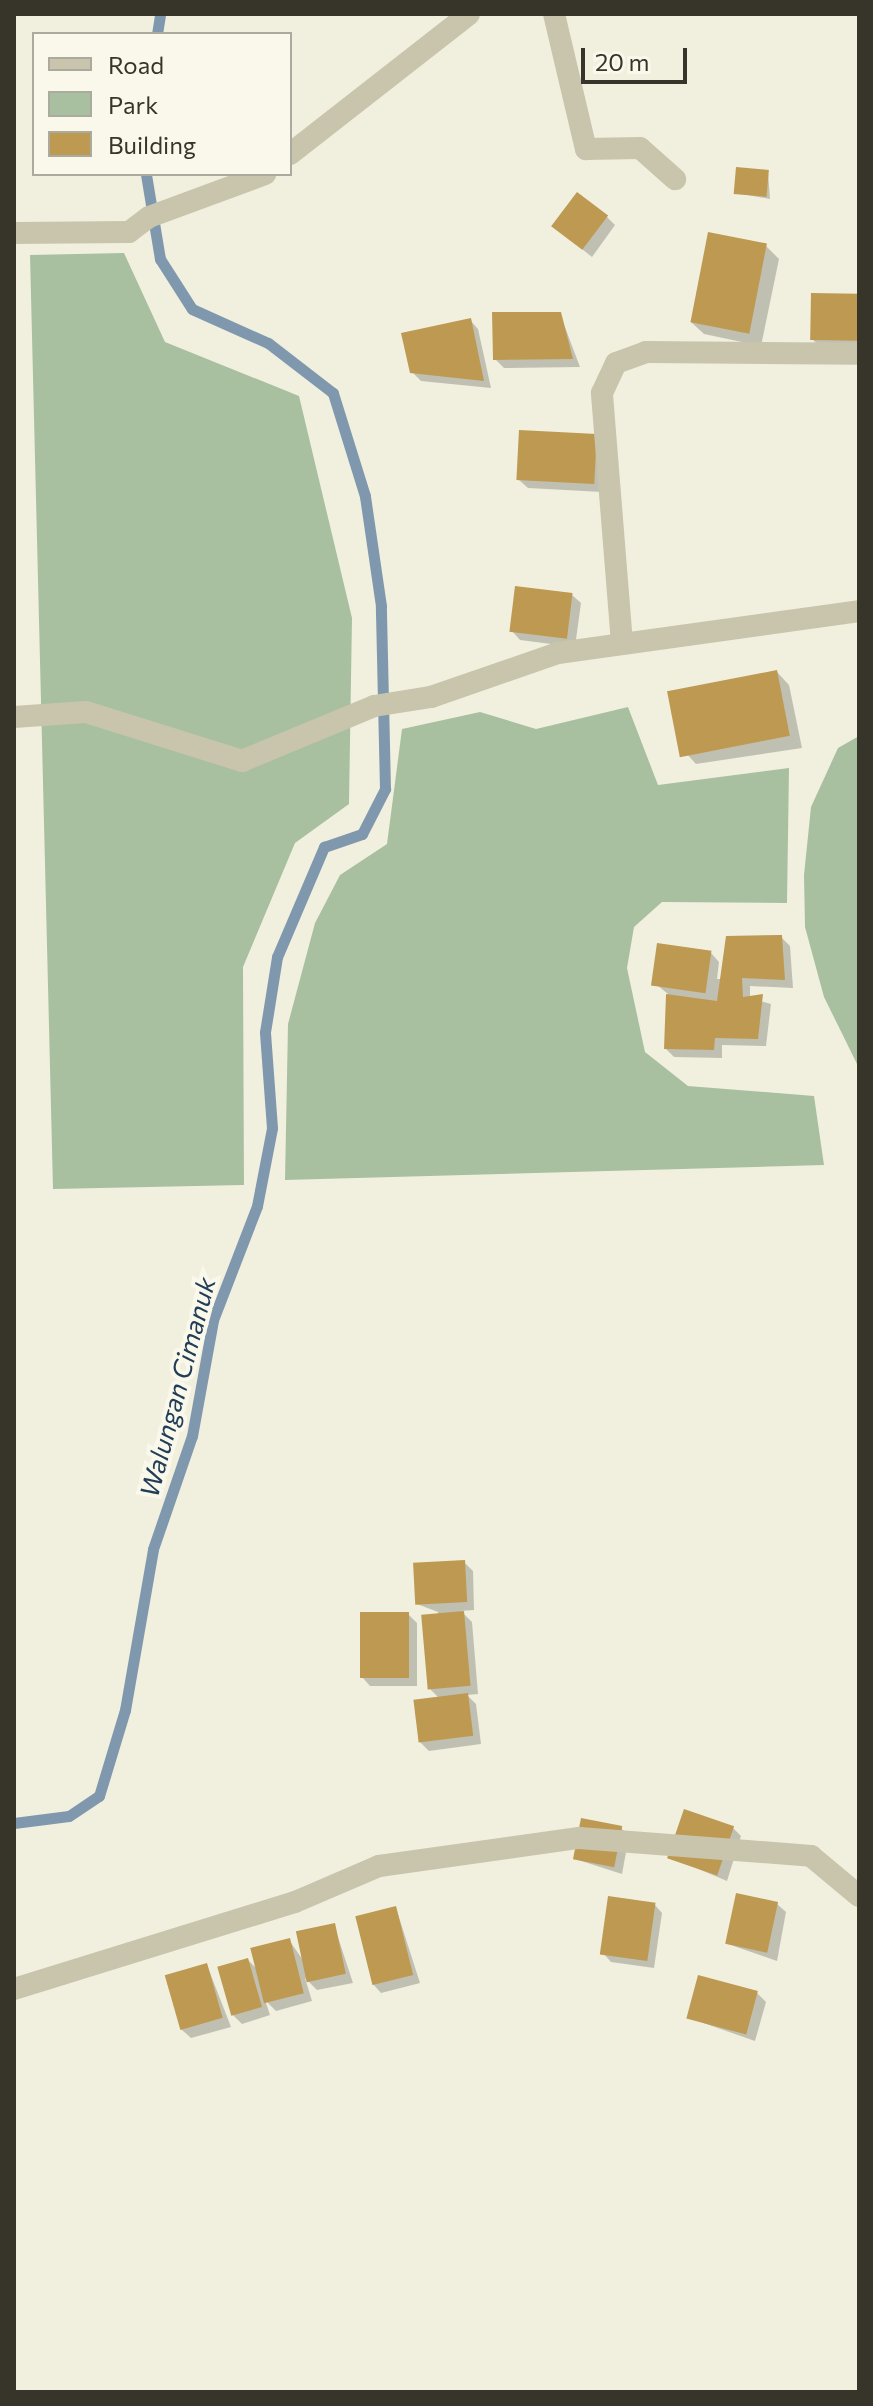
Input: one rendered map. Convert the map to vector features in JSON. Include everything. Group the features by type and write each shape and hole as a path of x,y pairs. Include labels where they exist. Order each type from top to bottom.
{"street":[{"path":"292,152 469,14"},
{"path":"554,14 586,149 640,148 675,179"},
{"path":"14,233 121,233 158,213 260,176"},
{"path":"622,643 602,393 616,363 646,352 859,354"},
{"path":"14,717 86,712 227,761 255,758 374,706 431,697 558,653 859,611"},
{"path":"14,1989 295,1902 379,1866 579,1838 811,1856 859,1896"}],"green space":[{"path":"124,253 165,342 299,396 352,618 349,804 295,843 243,967 244,1185 53,1189 30,255"},
{"path":"628,707 658,785 789,768 787,903 662,902 634,927 627,968 645,1052 688,1086 814,1096 824,1165 285,1180 288,1024 315,923 340,875 387,844 402,729 480,712 536,729"},
{"path":"859,736 859,1068 824,997 805,927 804,875 811,807 838,748"}],"building":[{"path":"736,167 769,170 767,197 734,194"},
{"path":"577,192 608,215 582,250 551,226"},
{"path":"708,232 767,243 749,334 690,322"},
{"path":"811,293 859,294 858,341 810,340"},
{"path":"492,312 561,312 573,359 493,360"},
{"path":"471,318 484,381 410,373 401,333"},
{"path":"519,430 597,434 594,484 516,480"},
{"path":"515,586 573,593 567,639 509,632"},
{"path":"777,670 790,736 680,757 667,691"},
{"path":"782,935 785,980 742,978 743,997 763,994 758,1039 715,1038 714,1050 664,1049 666,994 717,1001 726,936"},
{"path":"657,943 711,951 705,993 651,986"},
{"path":"465,1560 467,1602 415,1605 413,1563"},
{"path":"464,1611 471,1686 428,1689 421,1615"},
{"path":"360,1612 409,1612 409,1678 360,1678"},
{"path":"468,1693 473,1736 419,1742 413,1700"},
{"path":"684,1809 734,1826 717,1875 667,1858"},
{"path":"581,1818 622,1826 614,1867 573,1859"},
{"path":"736,1893 778,1902 767,1953 725,1944"},
{"path":"608,1896 656,1903 647,1961 600,1954"},
{"path":"396,1906 413,1975 372,1985 355,1916"},
{"path":"335,1923 346,1974 307,1982 296,1931"},
{"path":"290,1938 304,1993 264,2003 250,1948"},
{"path":"248,1958 262,2007 231,2016 217,1967"},
{"path":"207,1963 223,2018 180,2030 165,1975"},
{"path":"698,1975 758,1991 746,2035 686,2018"}],"waterway":[{"name":"Walungan Cimanuk","path":"157,32 160,14"},
{"name":"Walungan Cimanuk","path":"14,1823 69,1816 99,1796 125,1710 153,1549 192,1436 213,1320 257,1206 272,1128 265,1032 277,957 324,847 362,834 385,789 381,606 365,496 333,393 268,343 192,309 160,259 146,176"}]}
